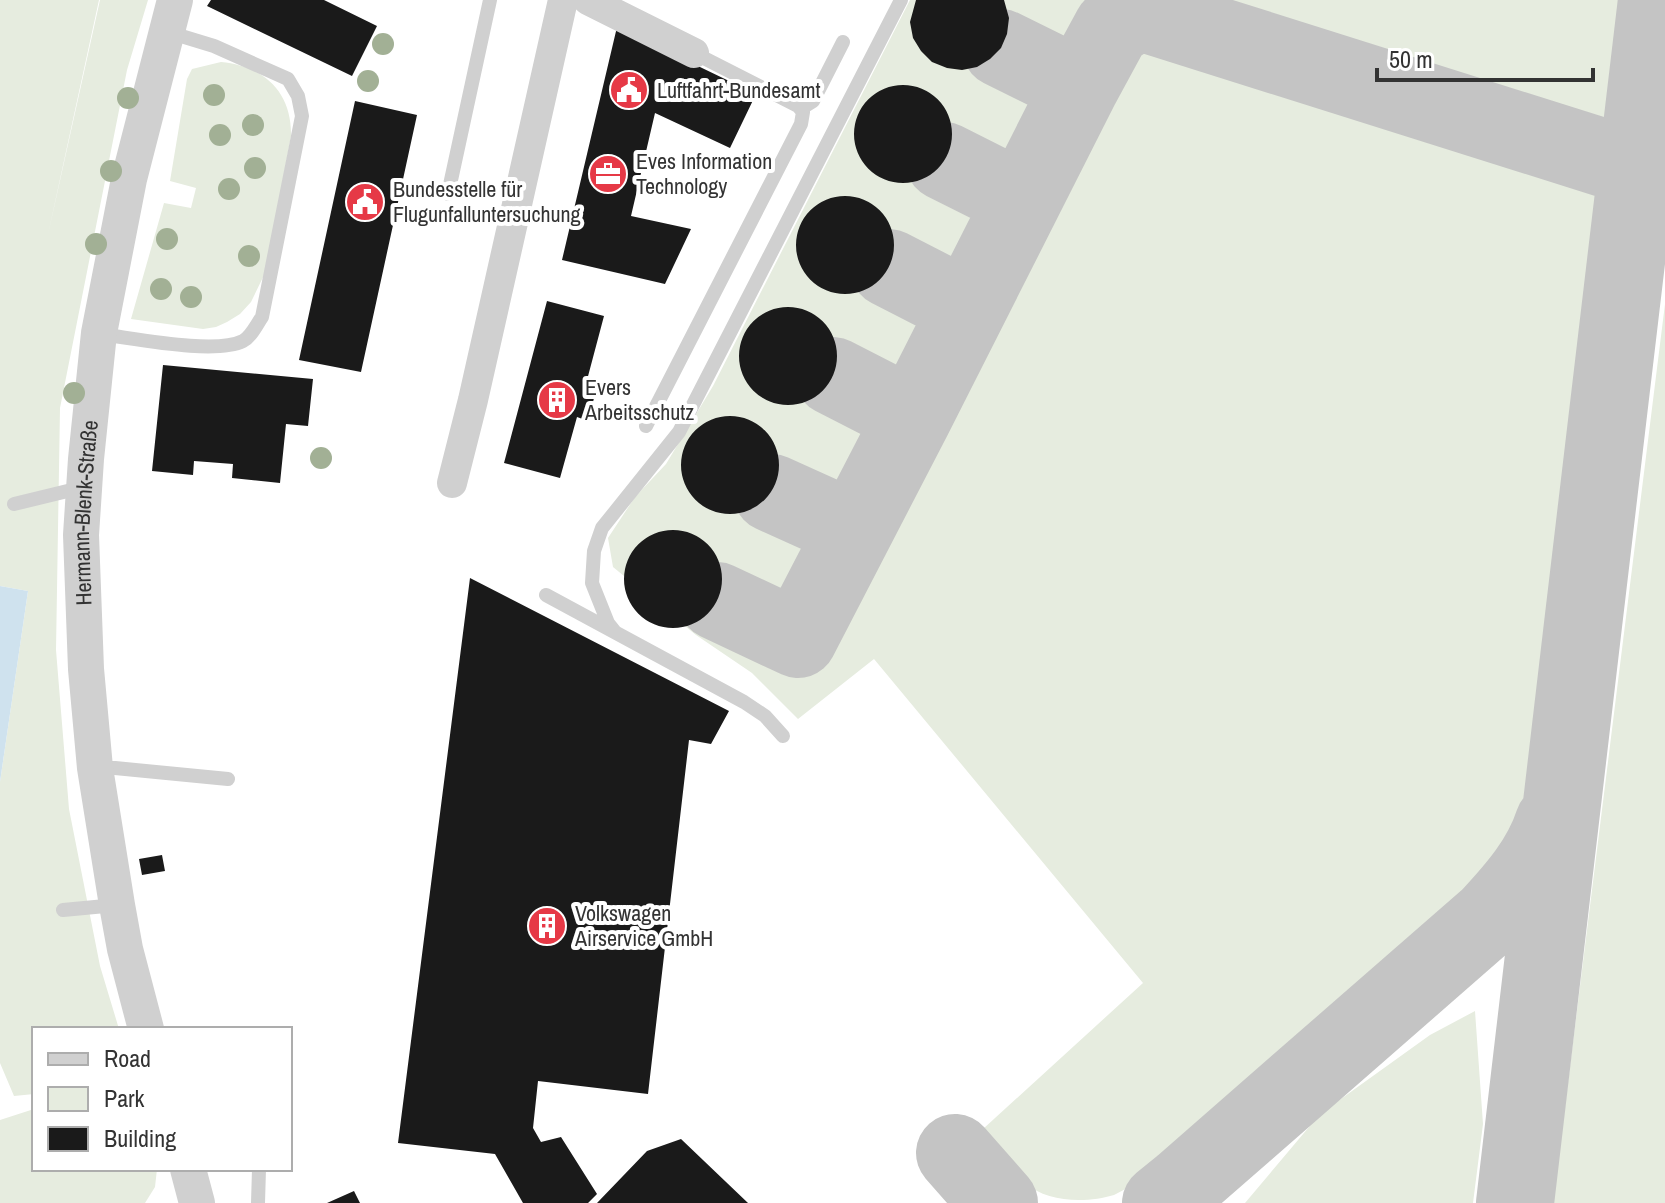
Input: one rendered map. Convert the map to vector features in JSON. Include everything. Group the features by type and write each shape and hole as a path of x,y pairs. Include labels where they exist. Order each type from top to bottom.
{"street":[{"path":"452,483 563,0"},
{"path":"588,0 694,53"},
{"name":"Hermann-Blenk-Straße","path":"145,1027 125,949 95,768 86,669 81,535 99,333 129,179 170,16"},
{"path":"189,1171 197,1203"}],"lane":[{"path":"448,194 490,0"},
{"path":"616,633 608,623 592,583 594,551 602,528 679,432 901,0"},
{"path":"99,333 184,345 227,346 246,340 262,317 302,116 298,96 288,79 214,46 170,16"},
{"path":"798,106 813,101 843,42"},
{"path":"646,426 801,124 803,112 798,106 694,53"},
{"path":"14,504 84,487"},
{"path":"546,595 744,702 765,716 783,736"},
{"path":"95,768 228,779"},
{"path":"63,910 117,905"},
{"path":"258,1203 259,1171"}],"green space":[{"path":"0,0 99,0 47,239 100,0 148,0 127,70 60,408 56,650 69,809 100,966 118,1027 32,1027 32,1094 14,1096 0,1063 0,782 28,591 0,586"},
{"path":"910,0 1622,0 1527,789 1516,822 1493,863 1460,902 1151,1171 1124,1190 1104,1198 1068,1200 1034,1190 1014,1170 983,1129 1143,983 874,659 798,719 752,673 696,635 613,567 608,538 635,497 666,464 713,386"},
{"path":"221,62 250,69 262,76 281,94 287,106 291,136 266,271 251,302 240,314 216,327 203,329 131,319 164,203 191,208 196,188 170,181 187,79 192,69"},
{"path":"1665,304 1665,1203 1553,1203"},
{"path":"1475,1011 1483,1124 1473,1203 1245,1203 1320,1114 1430,1035"},
{"path":"32,1110 32,1171 157,1171 155,1187 145,1203 0,1203 0,1120"}],"water":[{"path":"0,586 28,591 0,782"}],"building":[{"path":"211,0 324,0 377,26 352,76 207,6"},
{"path":"916,0 1004,0 1009,18 1001,48 977,67 962,70 932,62 913,38 910,22"},
{"path":"617,27 756,94 730,148 655,113 631,216 691,229 665,284 562,260"},
{"path":"903,85 922,89 938,99 948,115 952,134 948,153 938,169 922,179 903,183 884,179 868,169 858,153 854,134 858,115 868,99 884,89"},
{"name":"Bundesstelle für Flugunfalluntersuchung","path":"355,101 417,115 361,372 299,360"},
{"path":"845,196 864,200 880,210 890,226 894,245 890,264 880,280 864,290 845,294 826,290 810,280 800,264 796,245 800,226 810,210 826,200"},
{"name":"Evers Arbeitsschutz","path":"547,301 604,316 587,380 598,383 588,421 577,417 560,478 504,463"},
{"path":"788,307 807,310 823,321 834,337 837,356 834,375 823,391 807,402 788,405 769,402 753,391 742,375 739,356 742,337 753,321 769,310"},
{"path":"163,365 313,379 308,426 286,424 280,483 232,478 233,464 194,461 193,475 152,471"},
{"path":"730,416 749,419 765,430 776,446 779,465 776,484 765,500 749,511 730,514 711,511 695,500 684,484 681,465 684,446 695,430 711,419"},
{"path":"673,530 692,534 708,544 718,560 722,579 718,598 708,614 692,624 673,628 654,624 638,614 628,598 624,579 628,560 638,544 654,534"},
{"name":"Volkswagen Airservice GmbH","path":"470,578 729,711 711,744 689,740 648,1094 538,1081 533,1128 541,1142 561,1137 597,1194 588,1203 523,1203 495,1154 398,1143"},
{"path":"162,855 165,871 142,875 139,859"},
{"path":"681,1139 748,1203 597,1203 647,1151"},
{"path":"354,1191 360,1203 327,1203"}],"taxiway":[{"path":"717,601 798,639 1080,87 1112,28 1138,11 1137,0"},
{"path":"1515,1203 1657,0"},
{"path":"1138,11 1636,168"},
{"path":"1001,48 1080,87"},
{"path":"944,161 1022,200"},
{"path":"889,268 967,308"},
{"path":"833,376 913,417"},
{"path":"772,493 854,530"},
{"path":"1161,1203 1490,917 1536,861 1554,822"},
{"path":"955,1153 999,1203"}],"place":[{"name":"Luftfahrt-Bundesamt","path":"629,90"},
{"name":"Eves Information Technology","path":"608,174"},
{"name":"Bundesstelle für Flugunfalluntersuchung","path":"365,202"},
{"name":"Evers Arbeitsschutz","path":"557,400"},
{"name":"Volkswagen Airservice GmbH","path":"547,926"}]}
